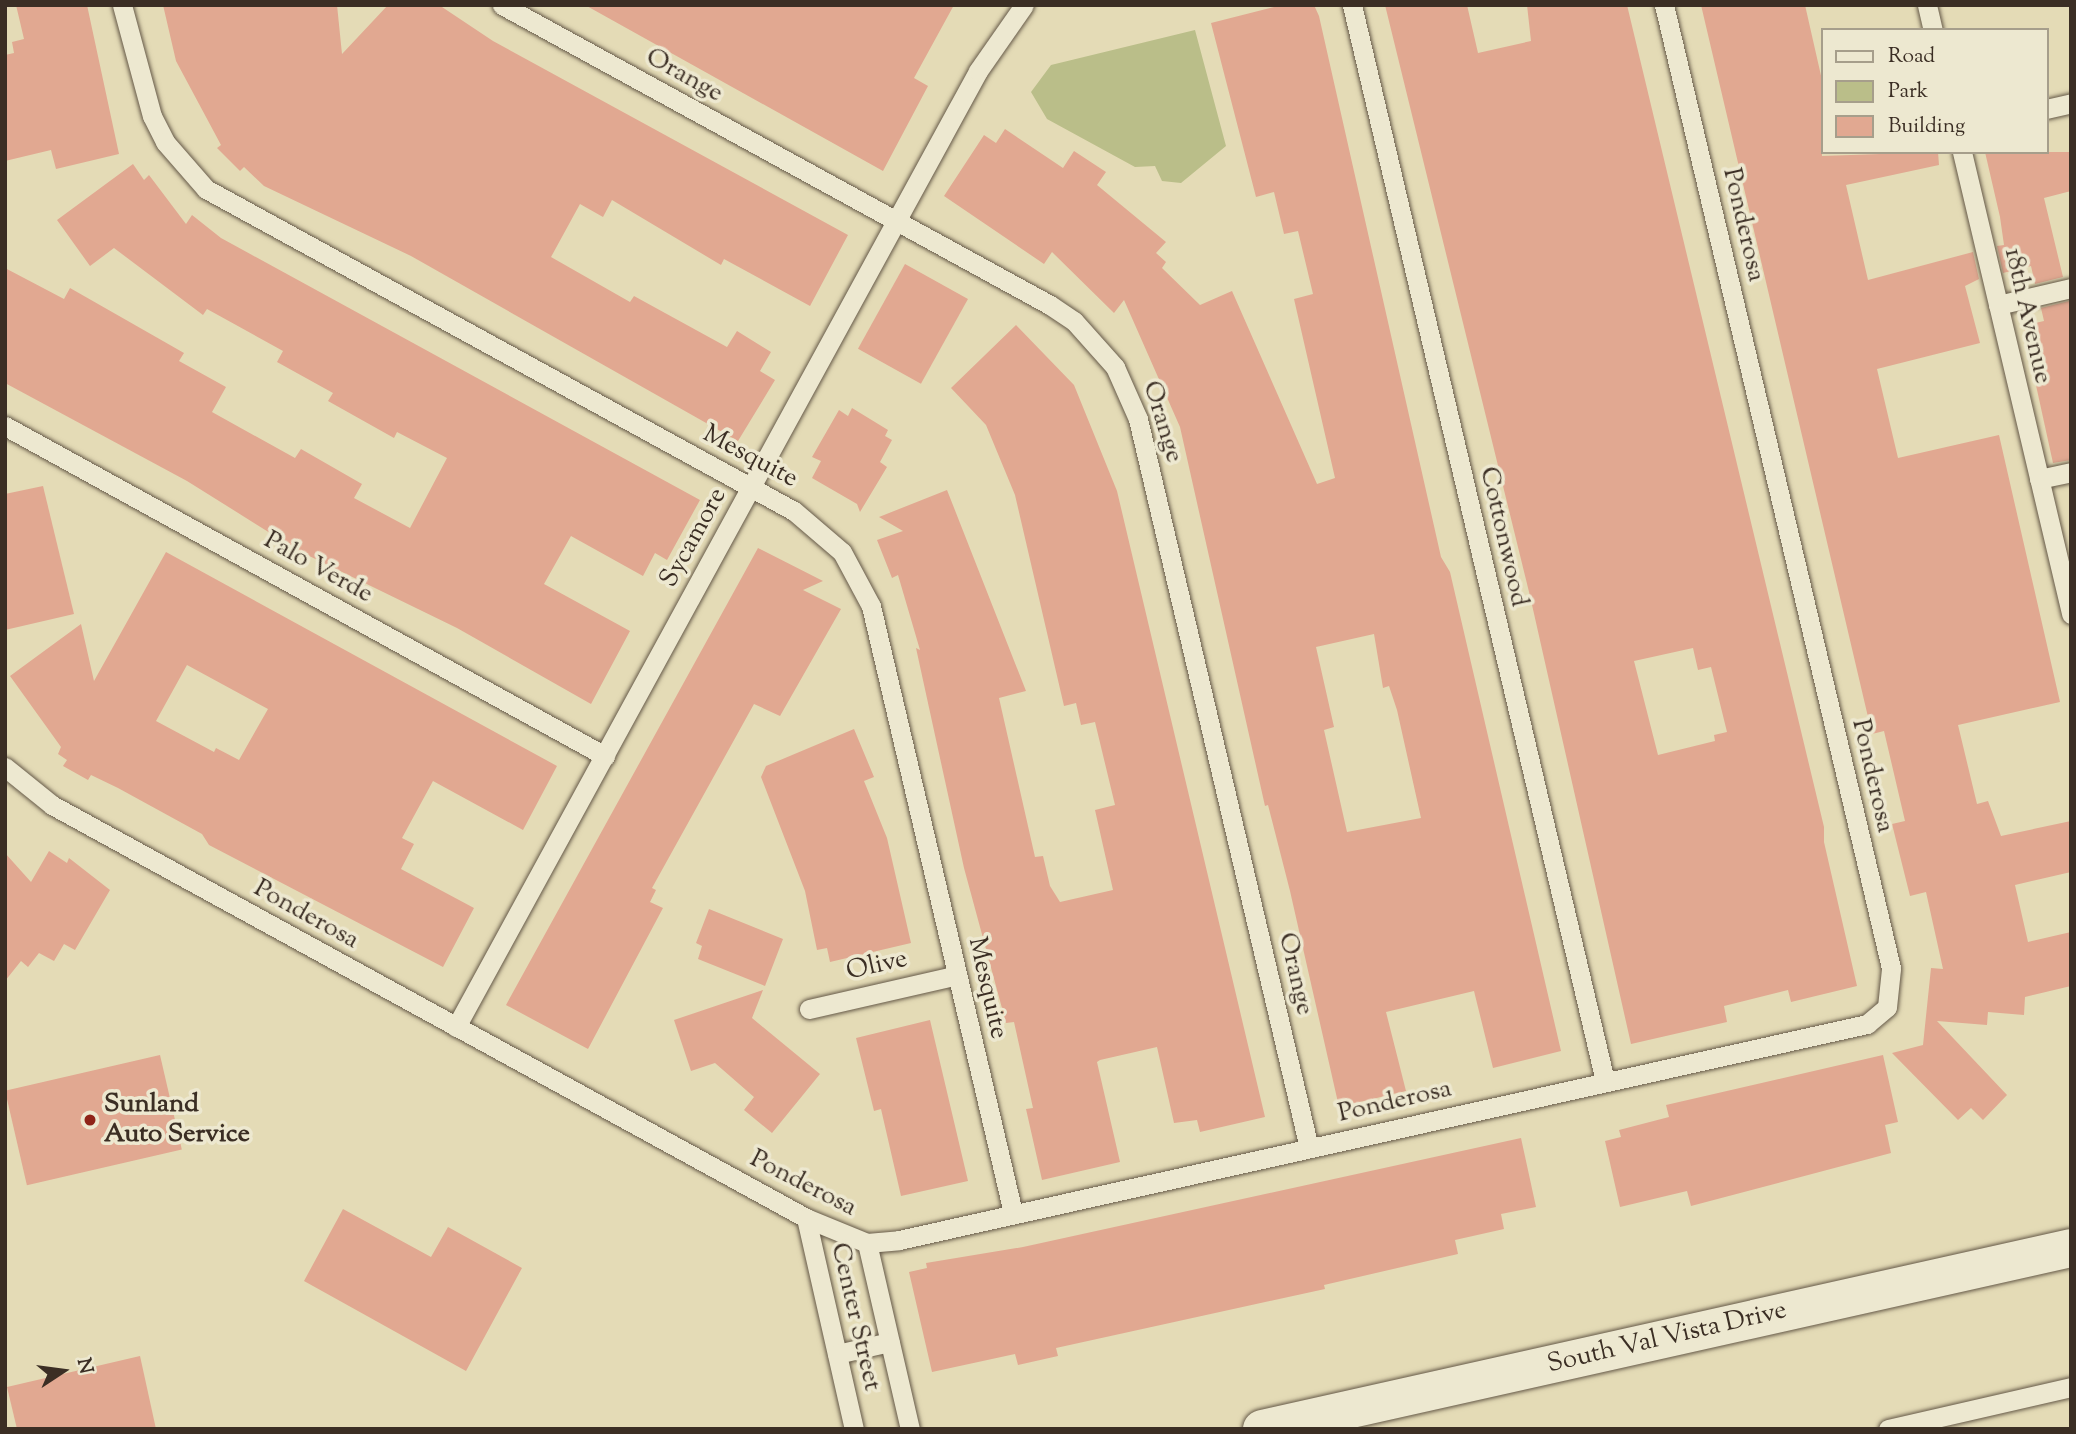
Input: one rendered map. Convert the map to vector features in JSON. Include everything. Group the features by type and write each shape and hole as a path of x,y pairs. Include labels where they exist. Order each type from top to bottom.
{"main road":[{"name":"South Val Vista Drive","path":"1262,1429 2071,1248"}],"lane":[{"name":"Mesquite","path":"122,5 152,116 165,142 206,189 751,488 821,530 842,552 871,606 1013,1213"},
{"name":"Orange","path":"502,5 1074,321 1109,359 1128,392 1308,1148"},
{"name":"Sycamore","path":"456,1027 993,44 1024,5"},
{"name":"Cottonwood","path":"1352,5 1605,1081"},
{"name":"Ponderosa","path":"5,767 52,805 806,1218 867,1243 899,1240 1605,1081 1856,1028 1887,1007 1892,981 1664,5"},
{"path":"1927,5 1933,28"},
{"path":"2048,109 2071,103"},
{"name":"18th Avenue","path":"1962,154 2071,614"},
{"path":"1998,305 2071,288"},
{"name":"Palo Verde","path":"5,426 605,756"},
{"path":"2039,479 2071,472"},
{"name":"Olive","path":"809,1009 957,975"},
{"name":"Center Street","path":"806,1218 854,1429"},
{"name":"Center Street","path":"867,1243 910,1429"},
{"path":"837,1354 890,1342"},
{"path":"1888,1429 1949,1422 2071,1387"}],"green space":[{"path":"1195,30 1226,146 1181,183 1162,181 1155,166 1135,167 1047,119 1031,92 1051,65"}],"building":[{"path":"16,5 87,5 119,154 56,169 51,150 5,161 5,55 14,53 12,42 24,39"},
{"path":"163,5 337,5 342,54 388,5 439,5 493,41 848,235 810,306 724,259 721,265 612,200 603,217 580,204 551,257 630,302 634,296 727,347 737,331 771,352 760,371 775,380 738,441 411,256 264,186 244,167 240,171 217,148 221,145 176,61"},
{"path":"585,5 954,5 914,78 928,86 883,171"},
{"path":"1282,5 1314,5 1319,16 1441,557 1450,572 1561,1051 1493,1068 1474,991 1386,1012 1406,1091 1339,1107 1290,891 1268,805 1265,806 1180,427 1124,300 1114,313 1052,252 1044,264 944,196 984,135 996,143 1005,129 1063,168 1074,151 1106,172 1097,185 1166,242 1156,253 1166,262 1162,268 1200,305 1232,291 1317,484 1335,478 1294,299 1313,294 1298,231 1284,234 1274,192 1256,197 1211,23","holes":["1374,634 1383,688 1389,686 1397,710 1421,818 1347,832 1324,730 1334,727 1316,647"]},
{"path":"1385,5 1467,5 1478,53 1531,41 1527,5 1627,5 1824,827 1824,842 1857,986 1791,1002 1788,990 1724,1006 1727,1022 1631,1044 1530,596","holes":["1693,648 1698,670 1711,667 1727,732 1714,735 1715,741 1658,755 1634,661"]},
{"path":"1701,5 1805,5 1820,71 1822,156 1938,154 1939,165 1846,185 1868,280 1973,252 1979,279 1965,286 1980,343 1877,369 1898,458 1999,435 2060,702 1958,725 1977,804 1988,801 2001,836 2071,821 2071,872 2015,885 2028,942 2071,932 2071,986 2025,997 2024,1015 1988,1012 1987,1025 1937,1021 2007,1095 1983,1120 1971,1108 1958,1120 1892,1053 1923,1045 1931,968 1943,969 1926,892 1910,896 1892,824 1905,821 1884,731 1872,734"},
{"path":"2071,152 2071,191 2044,198 2063,277 2035,284 2031,266 2003,273 1997,246 2004,245 1985,154"},
{"path":"133,164 144,180 149,175 186,224 192,215 221,238 700,500 667,560 655,553 643,576 571,536 544,584 630,631 591,704 457,628 299,551 187,481 5,383 5,268 64,299 70,288 184,353 179,361 226,387 212,412 295,458 301,449 362,484 354,498 410,528 447,458 397,432 394,438 328,401 333,393 277,362 283,351 207,309 203,315 114,248 90,266 57,220"},
{"path":"905,264 968,299 921,384 858,349"},
{"path":"2069,301 2071,460 2053,463 2023,326 2044,321 2041,308"},
{"path":"1016,325 1074,385 1117,491 1265,1117 1200,1132 1197,1120 1174,1123 1157,1047 1100,1060 1097,1062 1120,1162 1042,1180 1026,1109 1033,1108 1014,1022 1006,1023 964,868 916,648 920,650 898,575 892,578 877,540 903,531 879,517 947,490 1026,691 999,698 1035,857 1043,856 1050,886 1060,902 1113,890 1095,810 1115,805 1095,722 1081,725 1076,703 1064,706 1015,495 986,425 951,388"},
{"path":"852,408 888,430 885,436 892,440 880,462 887,467 860,512 857,504 812,478 821,461 812,457 839,410 848,416"},
{"path":"43,486 74,614 5,630 5,494"},
{"path":"758,548 823,581 803,590 841,609 780,716 754,704 652,888 656,890 650,902 663,908 588,1049 506,1005"},
{"path":"166,552 557,766 523,830 433,781 402,838 414,844 401,869 474,908 443,967 209,845 202,834 118,788 91,775 88,780 63,766 67,760 58,754 61,747 10,676 81,624 94,681","holes":["187,665 268,709 239,760 216,748 214,752 156,721"]},
{"path":"854,729 874,777 864,781 887,838 911,943 830,962 827,948 817,950 805,891 761,777 766,766"},
{"path":"49,851 67,863 69,858 110,890 75,950 64,944 54,961 39,953 28,967 21,961 5,981 5,853 31,882"},
{"path":"709,909 783,939 765,986 698,959 702,946 696,943"},
{"path":"763,990 752,1018 820,1074 772,1133 744,1110 754,1097 715,1063 691,1071 674,1020"},
{"path":"930,1020 968,1181 901,1196 881,1109 874,1111 856,1038"},
{"name":"Sunland Auto Service","path":"160,1055 182,1150 27,1185 5,1091"},
{"path":"1883,1055 1898,1122 1885,1125 1891,1153 1691,1206 1687,1191 1620,1207 1605,1141 1621,1137 1619,1130 1669,1117 1666,1105"},
{"path":"1521,1138 1536,1207 1501,1214 1504,1229 1455,1240 1458,1254 1324,1285 1325,1289 1056,1348 1058,1356 1018,1365 1015,1354 932,1372 909,1272 927,1268 926,1263 1023,1247"},
{"path":"343,1209 431,1257 448,1227 522,1268 466,1371 304,1281"},
{"path":"140,1356 156,1429 17,1429 7,1387"}],"place":[{"name":"Sunland Auto Service","path":"90,1120"}]}
